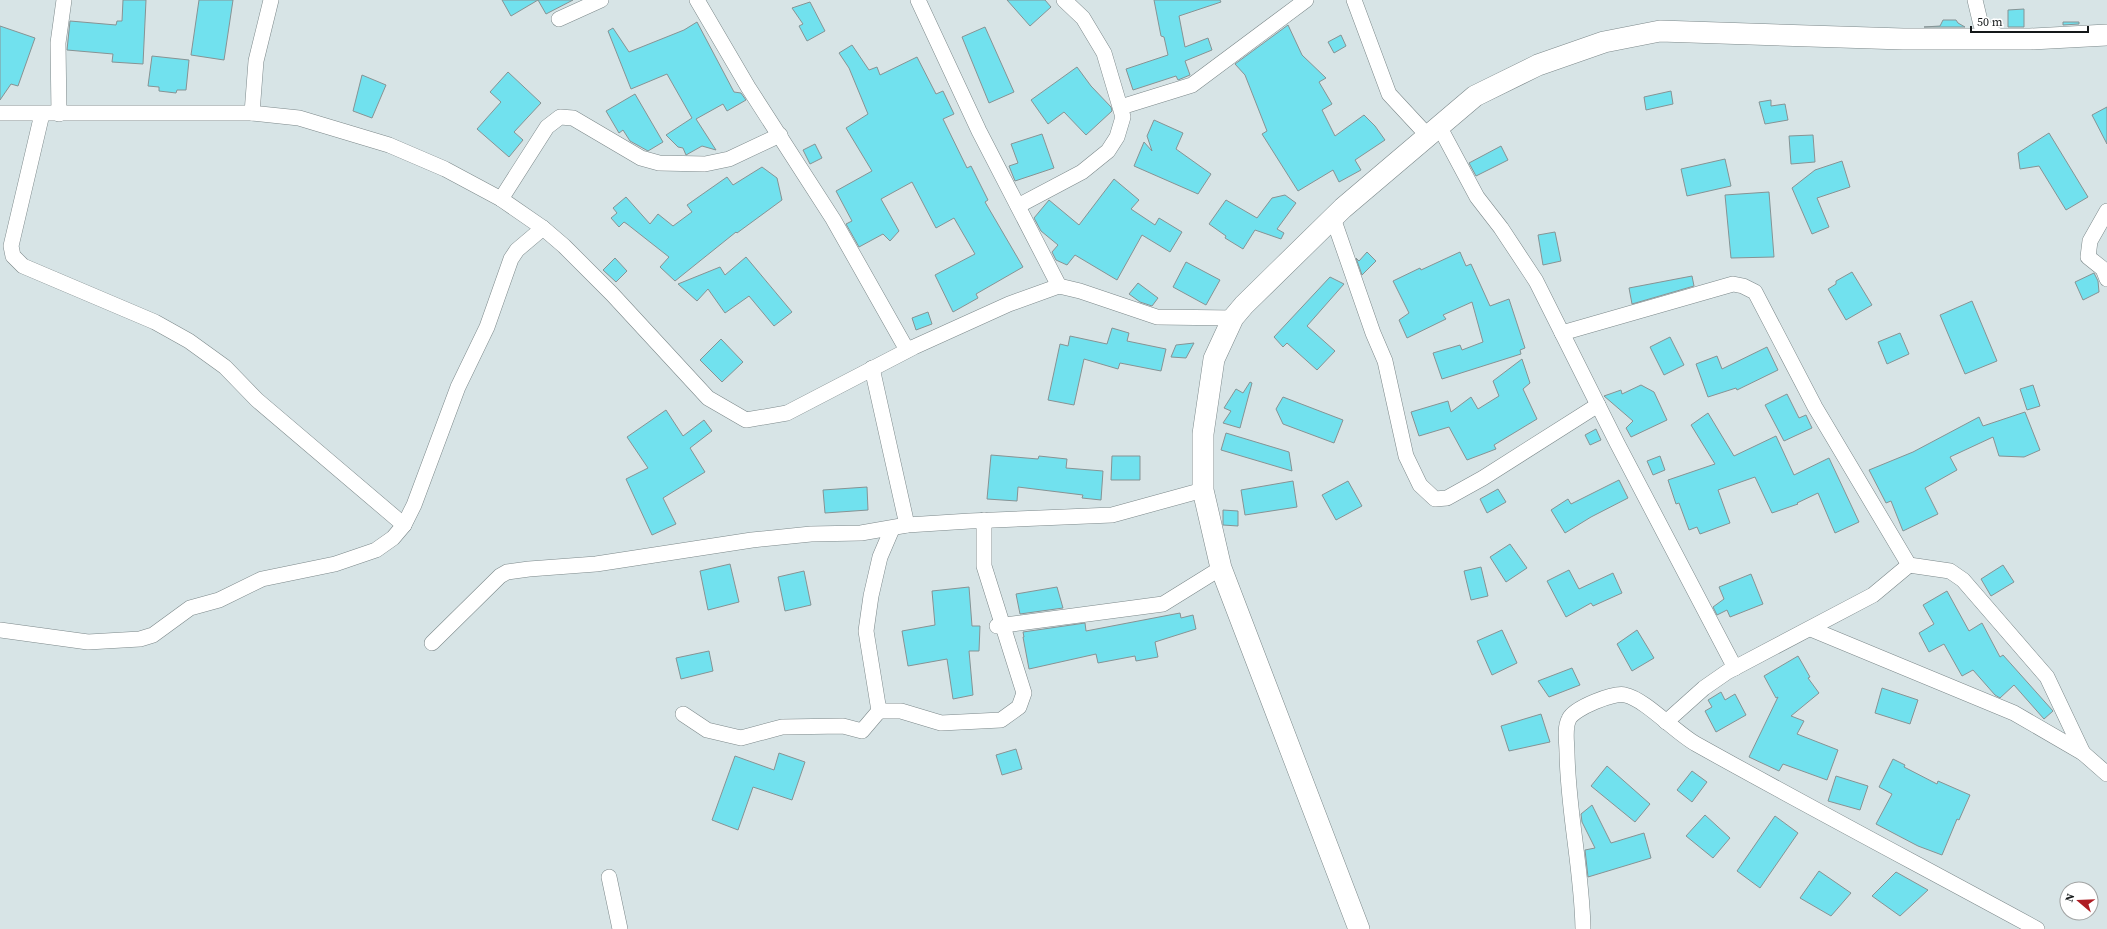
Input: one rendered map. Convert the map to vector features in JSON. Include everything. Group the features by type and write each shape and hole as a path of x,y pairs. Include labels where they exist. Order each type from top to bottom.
{"main road":[{"path":"1359,929 1221,568 1203,490 1203,434 1214,359 1233,318 1254,294 1333,218 1475,96 1538,65 1604,42 1660,31 1904,39 2107,35"}],"street":[{"path":"59,114 58,43 64,0"},
{"path":"252,113 256,61 271,0"},
{"path":"559,19 601,0"},
{"path":"697,0 833,219 907,350"},
{"path":"918,0 979,131 1059,286"},
{"path":"1018,206 1082,172 1108,151 1116,137 1123,117 1104,53 1083,18 1064,0"},
{"path":"1121,107 1192,85 1306,0"},
{"path":"1354,0 1389,94 1434,131 1477,197 1501,228 1536,281 1598,405 1735,668"},
{"path":"1975,0 1981,25 2000,38"},
{"path":"0,113 252,113 299,118 389,145 445,170 501,199 543,228 564,246 617,299 708,398 746,420 787,413 907,350 1009,304 1059,286 1080,291 1157,317 1233,318"},
{"path":"42,114 11,246 13,256 23,266 155,322 189,341 225,367 257,400 404,525"},
{"path":"501,199 547,127 560,117 573,118 641,158 659,163 705,164 729,159 780,135"},
{"path":"2107,211 2090,241 2088,248 2088,257 2103,269 2107,278"},
{"path":"1333,218 1373,333 1385,361 1406,456 1420,485 1435,499 1447,498 1484,478 1598,405"},
{"path":"0,630 88,642 140,639 153,635 190,608 219,600 262,579 335,564 376,550 393,538 404,525 414,505 458,387 487,327 511,259 517,250 543,228"},
{"path":"1562,333 1733,284 1743,286 1755,292 1815,407 1909,566"},
{"path":"872,368 907,525"},
{"path":"432,642 500,576 507,572 596,564 752,540 811,534 861,533 892,529 907,525 984,520 1112,515 1203,490"},
{"path":"879,711 901,711 941,723 1001,720 1019,708 1024,693 1017,668 1000,626 984,566 984,520"},
{"path":"683,714 707,730 741,738 782,727 843,726 862,731 879,711 866,631 871,596 880,558 892,529"},
{"path":"1666,722 1704,688 1735,668 1874,595 1909,566 1950,571 1963,580 2047,677 2083,753"},
{"path":"1000,626 1163,604 1221,568"},
{"path":"1811,629 2014,713 2083,753 2107,774"},
{"path":"1583,929 1581,897 1568,790 1566,731 1569,717 1579,709 1616,694 1634,698 1692,742 1842,825 1874,840 2037,929"},
{"path":"609,877 620,929"},
{"path":"1990,904 2014,929"}],"building":[{"path":"123,0 146,0 143,64 112,62 113,54 67,50 70,21 116,25 117,21 122,21"},
{"path":"199,0 233,0 224,60 191,55"},
{"path":"502,0 538,0 511,16"},
{"path":"538,0 573,0 546,14"},
{"path":"1007,0 1045,0 1051,7 1030,26"},
{"path":"1154,0 1220,0 1221,2 1179,16 1185,47 1208,38 1212,50 1185,61 1190,75 1178,80 1176,76 1133,90 1126,69 1168,55 1164,37 1161,36"},
{"path":"810,2 825,31 807,41 799,26 803,24 792,8"},
{"path":"2024,9 2024,27 2008,27 2008,10"},
{"path":"1943,20 1956,20 1965,27 1924,27 1940,26"},
{"path":"697,22 734,92 741,93 746,100 727,111 723,104 696,119 716,150 702,146 686,155 683,148 678,147 666,135 692,118 667,74 631,89 608,31 613,28 629,52 684,30"},
{"path":"2063,22 2079,22 2079,24 2063,25"},
{"path":"1288,25 1302,55 1326,78 1319,82 1332,104 1322,110 1335,136 1364,115 1375,126 1385,140 1355,160 1361,170 1339,182 1333,170 1298,191 1262,134 1267,131 1245,75 1235,64"},
{"path":"0,26 35,38 18,86 11,84 0,100"},
{"path":"985,27 1014,92 989,103 962,37"},
{"path":"1341,35 1346,46 1334,53 1328,42"},
{"path":"852,45 869,70 877,67 880,75 917,57 936,94 943,91 954,114 943,119 967,168 971,166 988,200 985,202 1023,267 976,294 978,298 953,312 935,275 975,254 954,218 936,228 912,182 881,199 899,231 890,241 883,234 859,247 846,224 852,221 836,191 872,171 846,128 868,114 849,68 839,53"},
{"path":"152,56 189,60 186,90 177,90 176,93 159,91 159,87 148,86"},
{"path":"1077,67 1091,86 1111,107 1112,111 1086,135 1064,112 1048,124 1031,100"},
{"path":"508,72 541,103 514,132 523,140 509,157 477,129 501,102 490,92"},
{"path":"362,75 386,85 372,118 353,111"},
{"path":"1671,91 1673,104 1646,110 1644,97"},
{"path":"635,94 663,142 648,151 630,141 623,130 619,133 606,111"},
{"path":"1771,100 1771,106 1785,104 1788,120 1765,124 1759,102"},
{"path":"2107,107 2107,144 2092,115"},
{"path":"1154,120 1183,133 1176,149 1211,174 1198,194 1134,166 1144,142 1152,151 1147,136"},
{"path":"2049,133 2088,197 2066,210 2039,166 2020,169 2018,153"},
{"path":"1042,134 1054,168 1015,181 1009,166 1018,163 1011,144"},
{"path":"1813,135 1815,162 1791,164 1789,136"},
{"path":"815,144 822,158 810,164 803,150"},
{"path":"1501,146 1508,160 1476,176 1469,163"},
{"path":"1725,159 1731,186 1687,196 1681,169"},
{"path":"1842,161 1850,187 1817,198 1829,227 1812,234 1792,188 1815,170"},
{"path":"762,167 777,178 782,200 737,233 736,232 675,281 660,267 669,257 627,224 624,222 619,227 611,218 617,213 613,208 626,197 650,224 658,214 673,226 692,212 687,205 727,177 733,185"},
{"path":"1114,179 1139,200 1131,209 1155,225 1159,218 1182,232 1170,252 1142,235 1117,280 1075,255 1067,265 1056,260 1052,252 1058,245 1041,231 1034,218 1049,200 1079,225"},
{"path":"1769,192 1774,257 1731,258 1725,195"},
{"path":"1285,195 1296,203 1277,229 1284,233 1281,239 1255,230 1243,249 1225,238 1226,236 1209,224 1226,200 1257,218 1272,198"},
{"path":"1555,232 1561,261 1543,265 1538,235"},
{"path":"1367,252 1376,261 1362,275 1356,258 1359,261"},
{"path":"1460,252 1466,266 1471,264 1490,306 1509,299 1525,348 1520,350 1521,354 1442,379 1433,353 1460,345 1462,350 1483,342 1472,302 1443,315 1446,319 1407,338 1399,320 1409,313 1393,281 1420,268 1421,270"},
{"path":"746,257 792,312 774,326 749,296 725,313 708,289 697,301 678,284 720,267 725,275"},
{"path":"615,258 627,271 616,282 603,270"},
{"path":"1186,262 1220,280 1206,305 1173,287"},
{"path":"1852,272 1872,305 1846,320 1828,289 1836,284 1836,281"},
{"path":"2094,273 2098,281 2099,292 2083,300 2075,282"},
{"path":"1692,276 1694,286 1632,304 1629,288"},
{"path":"1330,277 1344,284 1307,326 1335,351 1317,370 1287,343 1283,347 1274,337"},
{"path":"1138,283 1158,298 1152,306 1140,302 1129,294"},
{"path":"1972,301 1997,361 1965,374 1940,315"},
{"path":"928,312 932,324 916,330 912,318"},
{"path":"1112,328 1129,333 1127,341 1166,349 1161,371 1120,363 1118,369 1084,359 1074,405 1048,400 1060,344 1068,346 1070,336 1107,344"},
{"path":"1900,333 1909,354 1887,364 1878,342"},
{"path":"1670,337 1684,365 1664,375 1650,347"},
{"path":"721,339 743,362 722,382 700,360"},
{"path":"1194,343 1186,358 1171,357 1176,345"},
{"path":"1767,347 1778,370 1737,390 1736,388 1708,397 1696,364 1717,356 1722,369"},
{"path":"1522,359 1530,383 1523,389 1537,419 1494,445 1496,449 1467,460 1449,427 1419,436 1411,412 1448,401 1451,412 1471,397 1478,409 1499,396 1493,381"},
{"path":"1250,382 1252,383 1240,428 1223,423 1231,411 1224,408 1236,389 1243,393"},
{"path":"1641,385 1654,392 1667,420 1631,437 1626,428 1633,421 1604,396 1621,390 1622,394"},
{"path":"2033,385 2040,406 2027,410 2020,389"},
{"path":"1787,394 1799,418 1806,415 1812,428 1784,441 1765,405"},
{"path":"1283,397 1343,420 1334,443 1283,424 1276,409"},
{"path":"666,410 683,436 704,420 712,431 690,448 705,472 663,498 676,524 652,535 626,479 648,468 627,437"},
{"path":"2025,412 2040,450 2024,457 1999,456 1993,437 1950,457 1957,470 1925,488 1938,514 1903,531 1891,501 1886,503 1869,470 1913,452 1979,417 1983,426"},
{"path":"1708,413 1734,456 1776,436 1794,475 1829,458 1859,522 1835,533 1818,493 1797,503 1798,504 1772,513 1755,477 1718,490 1730,523 1700,534 1697,527 1689,530 1679,503 1676,504 1668,480 1715,464 1691,425"},
{"path":"1596,429 1601,440 1590,445 1585,435"},
{"path":"1226,433 1289,452 1292,471 1221,450"},
{"path":"991,455 1038,459 1039,456 1067,459 1066,468 1103,471 1101,500 1082,498 1083,495 1018,487 1017,501 987,499"},
{"path":"1112,456 1140,456 1140,480 1111,480"},
{"path":"1660,456 1665,470 1653,475 1647,461"},
{"path":"1619,480 1628,498 1591,517 1565,533 1551,510 1568,499 1571,504"},
{"path":"1293,481 1297,507 1245,515 1241,490"},
{"path":"1348,481 1362,506 1336,520 1322,495"},
{"path":"867,487 868,510 825,513 823,490"},
{"path":"1498,489 1506,502 1487,513 1480,499"},
{"path":"1223,510 1238,511 1238,526 1223,525"},
{"path":"1510,544 1527,568 1506,582 1490,557"},
{"path":"730,564 739,602 708,610 700,571"},
{"path":"2003,565 2014,582 1991,596 1981,579"},
{"path":"1481,567 1488,596 1471,600 1464,571"},
{"path":"1569,570 1579,589 1613,573 1622,593 1593,606 1591,603 1566,617 1547,581"},
{"path":"804,571 811,605 785,611 778,577"},
{"path":"1751,574 1763,604 1730,617 1727,610 1717,615 1713,607 1724,599 1719,587"},
{"path":"969,587 972,626 980,626 979,651 969,651 973,695 953,699 947,659 908,666 902,631 935,625 932,591"},
{"path":"1057,587 1063,608 1020,614 1016,594"},
{"path":"1947,591 1969,631 1982,623 2000,657 2003,655 2053,711 2044,719 2014,685 2000,698 1995,695 1973,670 1962,676 1944,644 1929,652 1919,633 1934,624 1923,605"},
{"path":"1180,613 1181,618 1193,615 1196,629 1155,642 1158,657 1136,661 1135,656 1098,663 1096,654 1029,669 1023,632 1085,623 1086,631"},
{"path":"1502,630 1517,663 1492,675 1477,641"},
{"path":"1637,630 1654,658 1632,671 1617,644"},
{"path":"709,651 713,671 681,679 676,658"},
{"path":"1798,656 1810,677 1808,678 1819,693 1791,716 1804,721 1797,734 1838,750 1827,780 1783,764 1779,771 1749,757 1778,697 1776,698 1764,676"},
{"path":"1572,668 1580,685 1549,697 1538,681"},
{"path":"1882,688 1918,700 1910,724 1875,713"},
{"path":"1721,692 1725,700 1735,694 1746,715 1716,732 1705,711 1712,707 1708,700"},
{"path":"1541,714 1550,742 1509,751 1501,726"},
{"path":"1016,749 1022,769 1002,775 996,755"},
{"path":"779,753 805,762 792,800 753,787 738,830 712,820 735,756 774,770"},
{"path":"1893,759 1905,765 1904,767 1937,784 1938,781 1970,795 1959,820 1957,819 1942,855 1918,846 1876,824 1892,794 1879,787"},
{"path":"1607,766 1650,804 1635,822 1591,786"},
{"path":"1692,771 1707,782 1692,802 1677,790"},
{"path":"1836,776 1868,786 1860,810 1828,801"},
{"path":"1592,805 1611,843 1644,833 1651,858 1588,877 1585,850 1595,848 1582,822 1581,814"},
{"path":"1705,815 1730,838 1713,858 1686,836"},
{"path":"1775,816 1798,833 1760,888 1737,871"},
{"path":"1819,871 1851,893 1831,916 1800,898"},
{"path":"1896,872 1928,890 1900,916 1872,896"}]}
